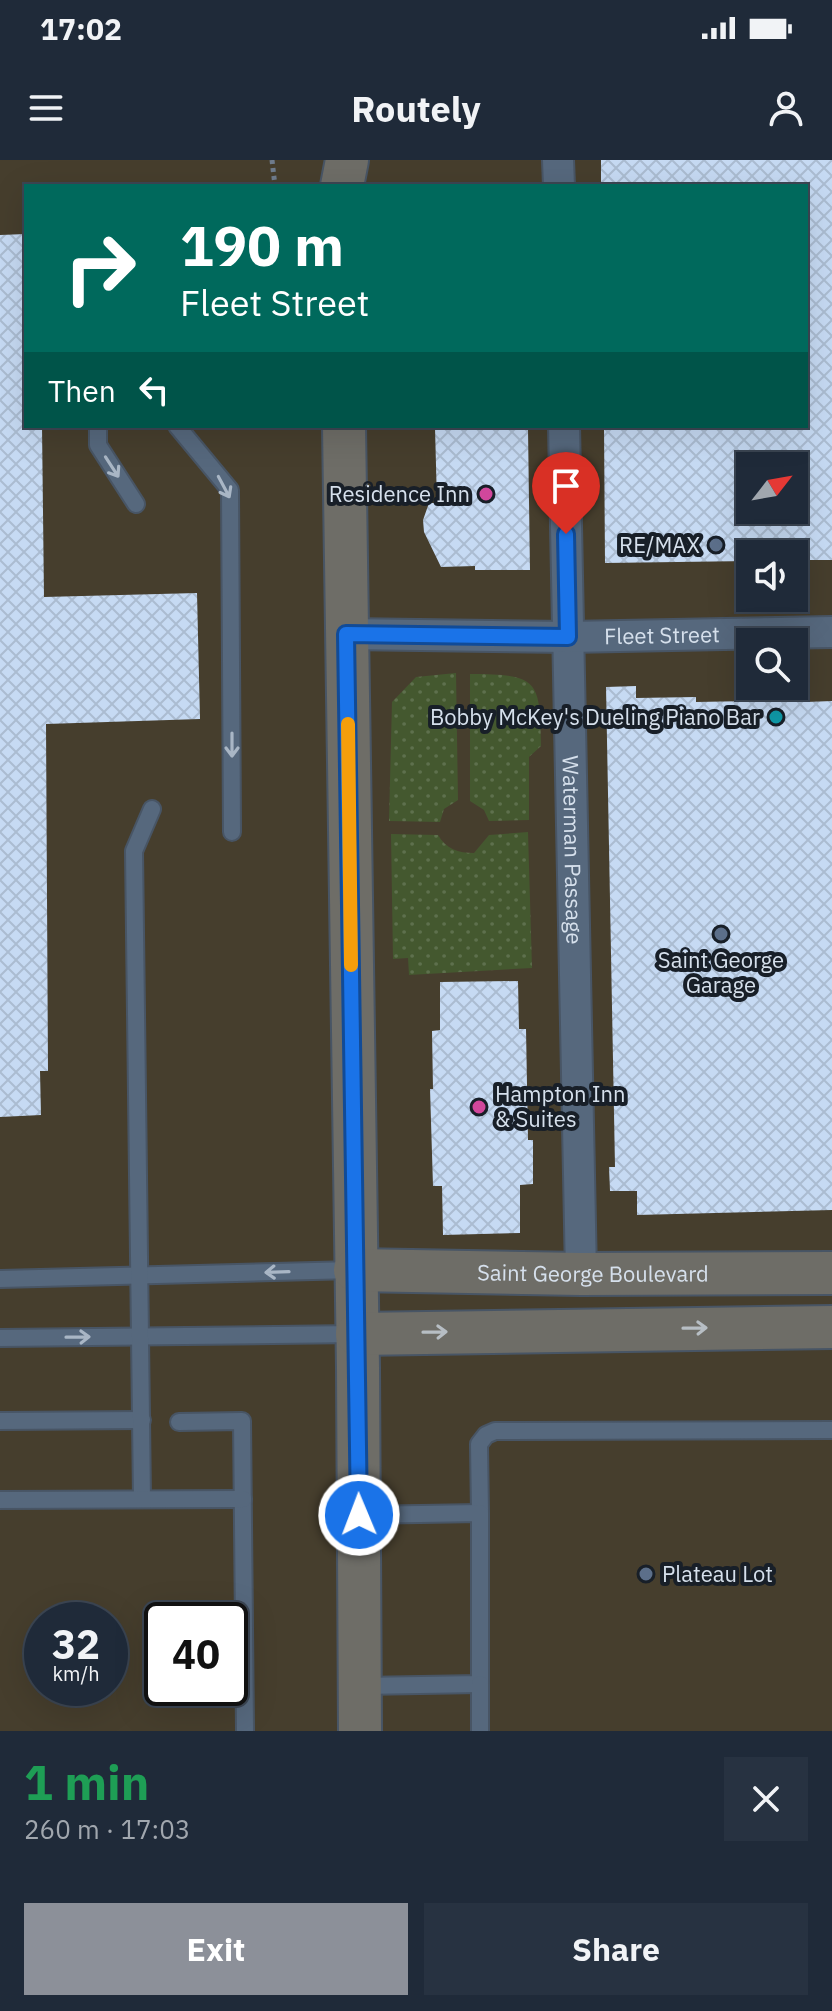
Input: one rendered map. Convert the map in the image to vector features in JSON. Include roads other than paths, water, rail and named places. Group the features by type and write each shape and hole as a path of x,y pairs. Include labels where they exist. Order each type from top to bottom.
{"street":[{"path":"342,184 347,160"},
{"path":"558,160 559,184"},
{"path":"344,428 360,1731"},
{"name":"Waterman Passage","path":"564,428 581,1274"},
{"name":"Fleet Street","path":"346,634 568,637 832,632"},
{"name":"Saint George Boulevard","path":"355,1270 581,1274 832,1273"},
{"path":"357,1334 832,1327"}],"lane":[{"path":"98,428 98,445 136,504"},
{"path":"179,428 230,490 232,832"},
{"path":"142,1499 134,851 152,809"},
{"path":"0,1279 355,1270"},
{"path":"0,1338 357,1334"},
{"path":"0,1421 142,1420"},
{"path":"179,1422 242,1421 245,1731"},
{"path":"480,1731 479,1444 486,1435 495,1431 832,1430"},
{"path":"0,1500 243,1499"},
{"path":"359,1515 480,1513"},
{"path":"360,1686 480,1684"}],"place":[{"name":"Residence Inn","path":"486,494"},
{"name":"RE/MAX","path":"716,545"},
{"name":"Bobby McKey's Dueling Piano Bar","path":"776,717"},
{"name":"Saint George Garage","path":"721,934"},
{"name":"Hampton Inn & Suites","path":"479,1107"},
{"name":"Plateau Lot","path":"646,1574"}]}
